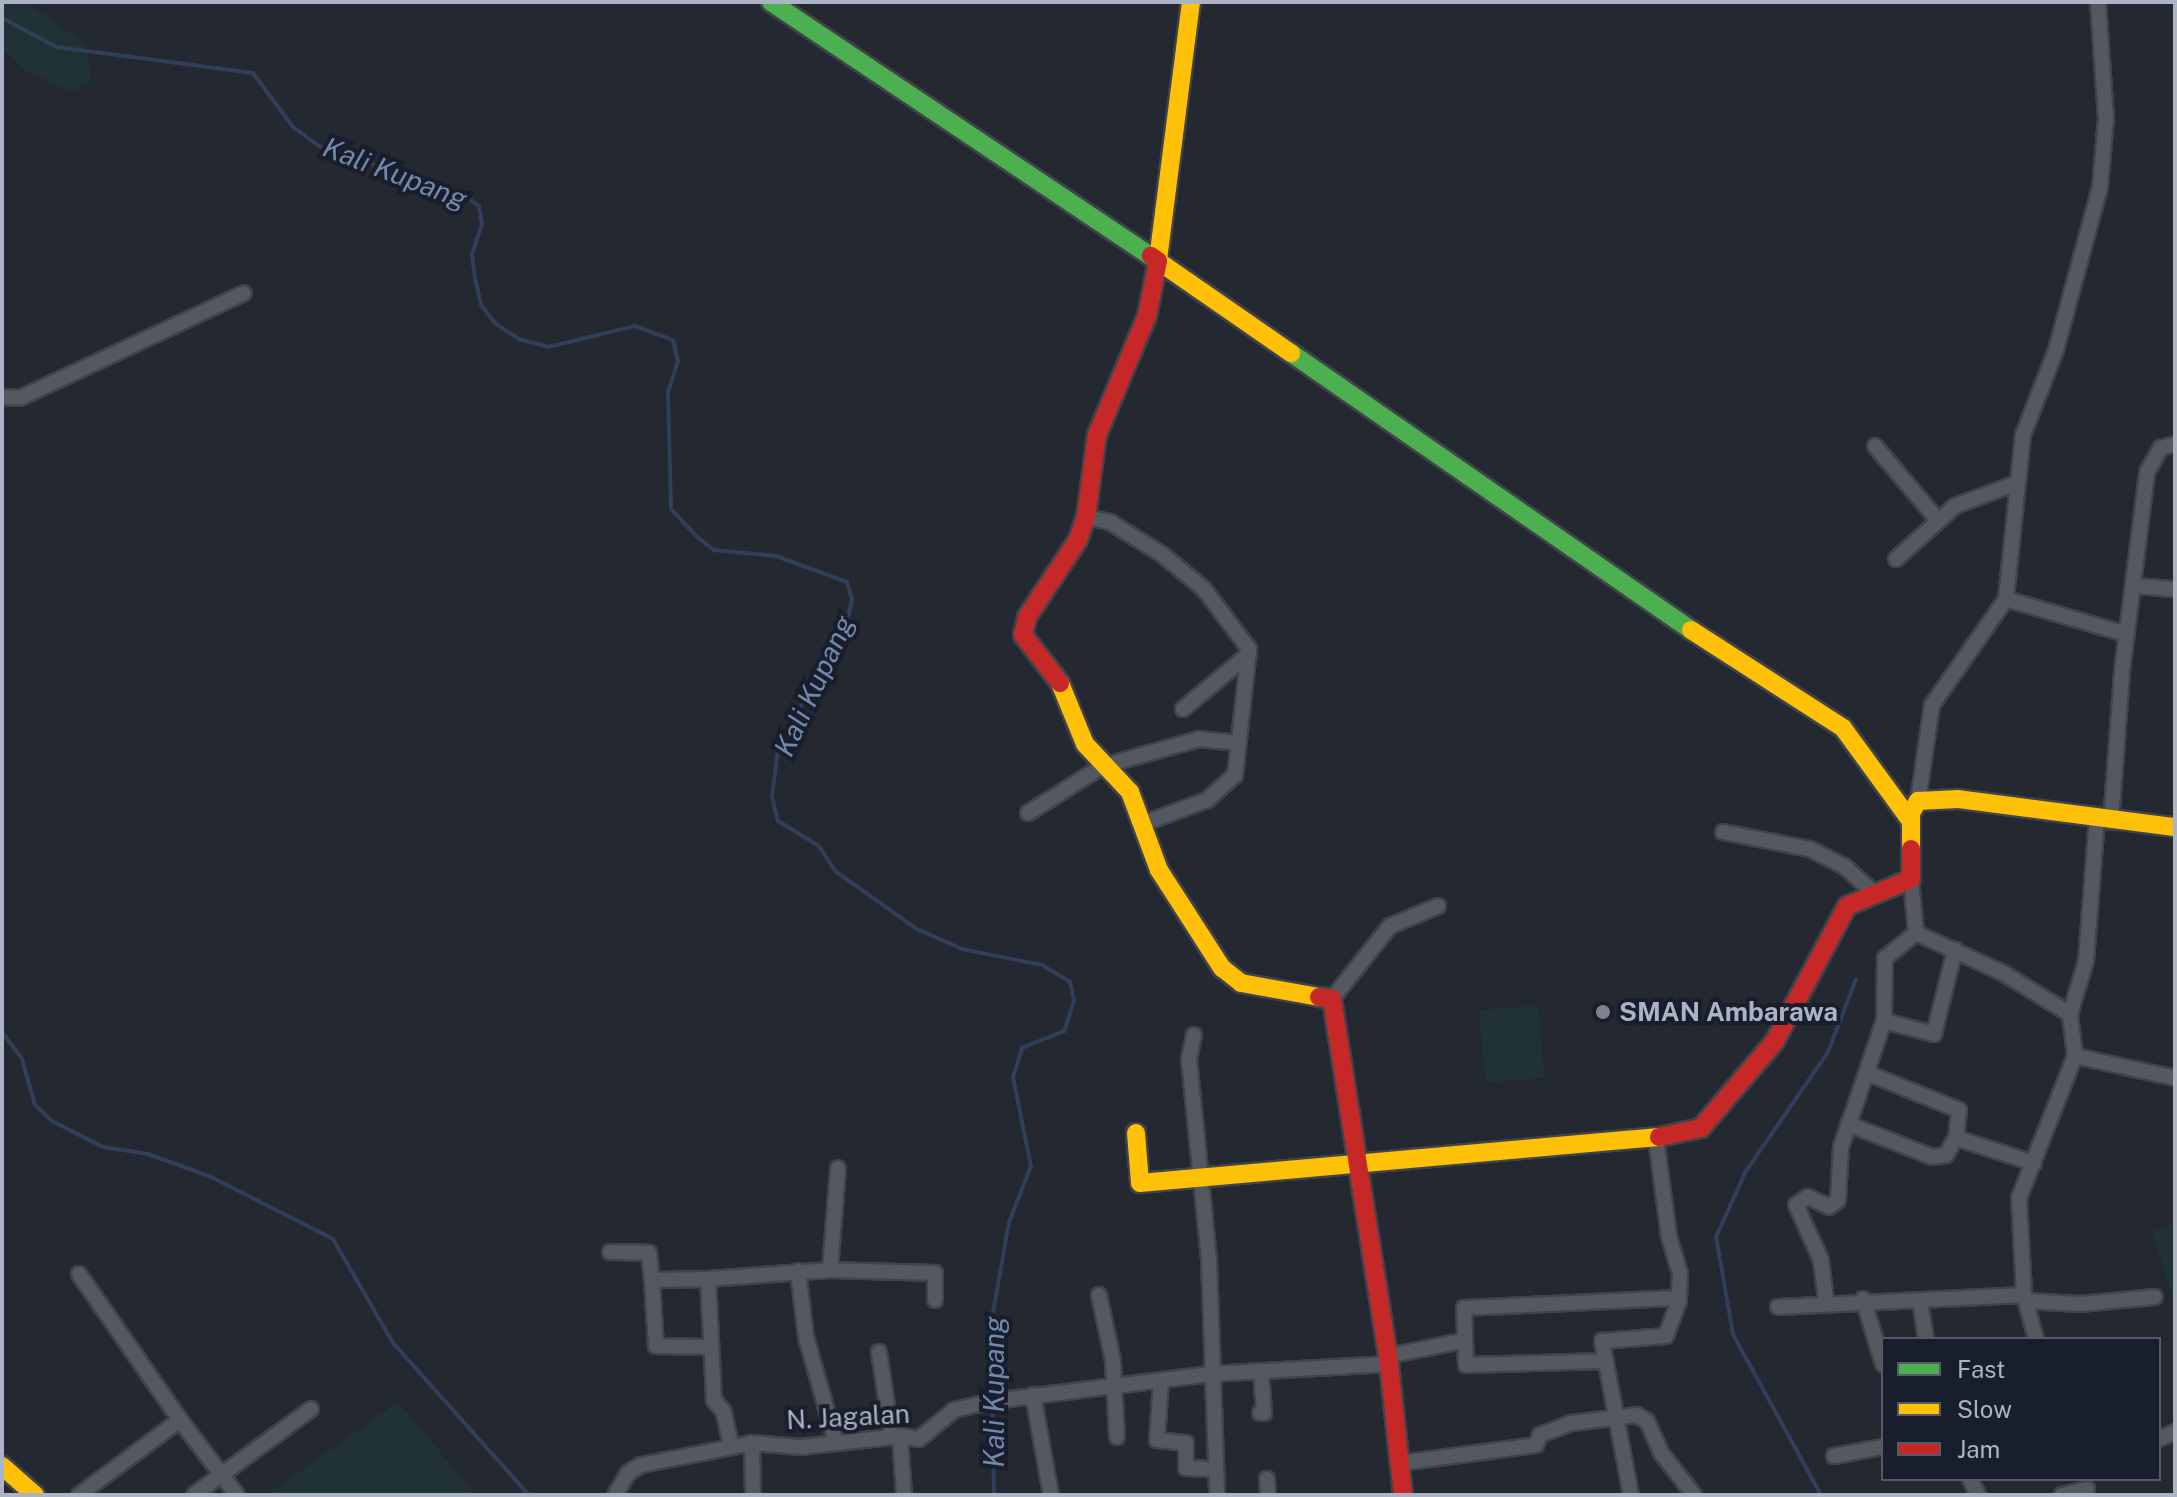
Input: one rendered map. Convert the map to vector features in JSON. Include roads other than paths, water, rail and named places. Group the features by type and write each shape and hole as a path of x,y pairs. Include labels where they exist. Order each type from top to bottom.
{"street":[{"path":"771,2 1158,261 1769,684 1843,728 1855,750 1910,820"},
{"path":"1191,2 1158,261 1147,316 1097,435 1086,517 1078,540 1027,617 1023,635 1067,692 1085,744 1130,792 1159,870 1222,968 1241,983 1332,999"},
{"path":"1916,933 1910,820 1918,801 1932,705 2006,599 2023,435 2056,350 2100,187 2106,119 2098,2"},
{"path":"2,397 20,398 244,293"},
{"path":"2035,1337 2025,1298 2019,1198 2075,1056 2070,1014 2086,961 2126,634 2137,586 2147,472 2156,453 2175,444"},
{"path":"1875,446 1937,519"},
{"path":"1896,559 1937,519 1990,489 2017,483"},
{"path":"1086,517 1125,529 1174,563 1230,619 1249,654 1235,775 1225,788 1207,800 1142,824"},
{"path":"2137,586 2175,589"},
{"path":"2006,599 2126,634"},
{"path":"1183,709 1249,654"},
{"path":"1028,813 1103,766 1199,739 1239,743"},
{"path":"1918,801 1958,799 2104,821 2175,827"},
{"path":"1723,832 1810,849 1844,866 1874,893"},
{"path":"1136,1133 1140,1183 1656,1139 1701,1128 1795,1012 1837,917 1847,906 1911,879"},
{"path":"1400,1495 1400,1463 1389,1360 1332,999 1390,926 1438,906"},
{"path":"1916,933 2037,991 2070,1014"},
{"path":"1826,1301 1821,1260 1796,1205 1808,1197 1835,1205 1848,1124 1884,1021 1885,958 1916,933"},
{"path":"1884,1021 1934,1034 1955,950"},
{"path":"1194,1035 1189,1059 1209,1261 1210,1374 1217,1495"},
{"path":"2075,1056 2175,1078"},
{"path":"1848,1124 1932,1157 1946,1155 1956,1138 1959,1110 1867,1073"},
{"path":"1956,1138 2034,1163"},
{"path":"1631,1495 1603,1339 1666,1336 1679,1298 1680,1273 1669,1236 1656,1139"},
{"path":"830,1270 838,1168"},
{"path":"610,1252 649,1253 656,1346 711,1347"},
{"path":"652,1280 830,1270 935,1273 935,1300"},
{"path":"798,1271 806,1337 836,1443"},
{"path":"79,1274 180,1420 237,1495"},
{"path":"708,1279 714,1400 724,1412 731,1446"},
{"path":"1099,1295 1116,1387 1117,1437"},
{"path":"1778,1307 1863,1299 2025,1298 2080,1304 2155,1297"},
{"path":"1606,1361 1466,1365 1462,1341 1464,1308 1679,1298"},
{"path":"1863,1299 1881,1358"},
{"path":"1920,1301 1926,1337"},
{"path":"1002,1400 1210,1374 1389,1360 1462,1341"},
{"path":"879,1352 904,1495"},
{"path":"1260,1413 1264,1413 1261,1371"},
{"path":"1161,1381 1157,1440 1186,1443 1186,1468 1215,1469"},
{"path":"1033,1395 1051,1495"},
{"name":"N. Jagalan","path":"615,1495 628,1473 641,1465 752,1443 836,1443 896,1436 919,1439 954,1410 984,1403"},
{"path":"194,1495 219,1473 311,1409"},
{"path":"1400,1463 1536,1445 1540,1435 1572,1423 1643,1417 1662,1454 1694,1495"},
{"path":"79,1495 180,1420"},
{"name":"N. Jagalan","path":"752,1443 753,1495"},
{"path":"1834,1456 1881,1447"},
{"path":"2,1466 35,1495"},
{"path":"1267,1479 1268,1495"},
{"path":"2062,1495 2086,1488"}],"waterway":[{"name":"Kali Kupang","path":"2,18 56,47 253,73 293,127 319,146 465,196 479,206 482,224 472,254 475,278 481,305 496,324 519,339 548,347 635,326 673,340 678,361 668,392 671,509 696,536 714,550 776,556 847,582 852,599 845,633 828,654 778,751 772,796 778,821 819,846 835,871 917,929 962,949 1042,965 1070,982 1074,1001 1064,1031 1022,1048 1013,1077 1031,1166 1009,1222 991,1324 994,1495"},
{"path":"1821,1495 1733,1334 1716,1237 1746,1171 1828,1052 1856,979"},
{"path":"2,1032 22,1059 35,1105 52,1121 103,1147 148,1154 209,1176 333,1239 393,1343 529,1495"}],"place":[{"name":"SMAN Ambarawa","path":"1603,1012"}]}
